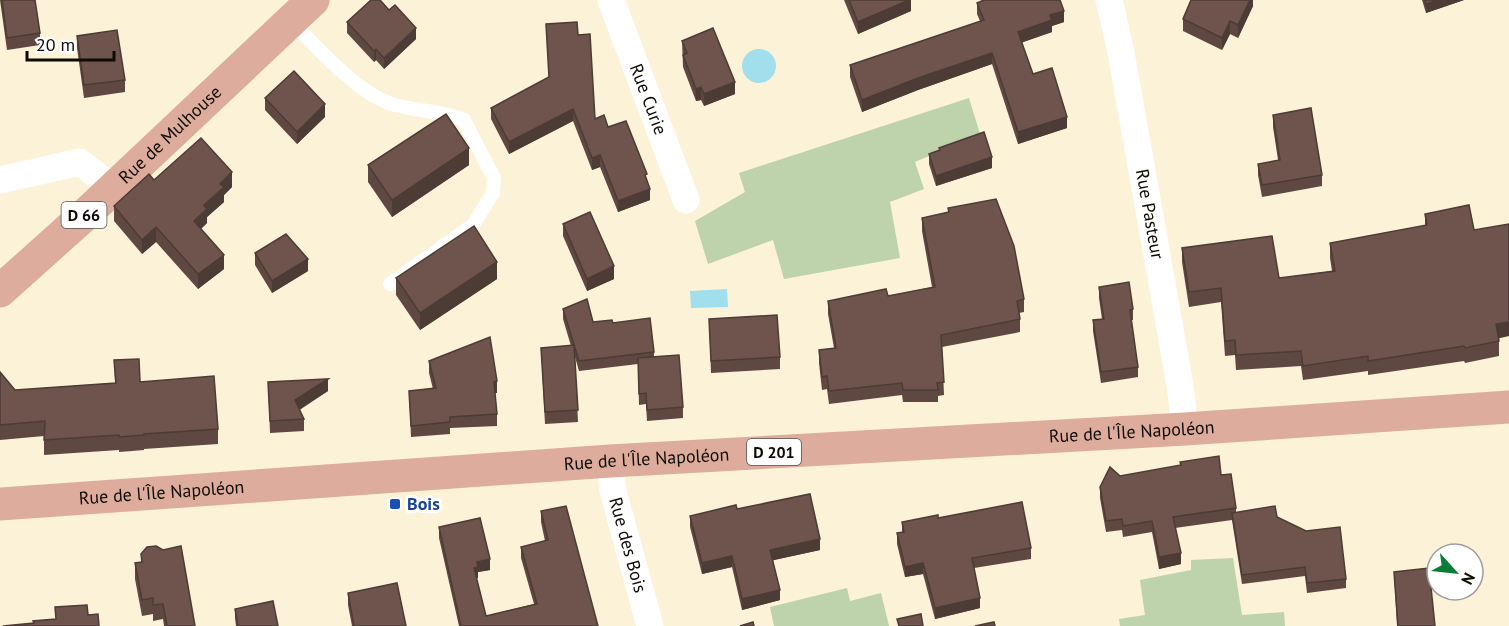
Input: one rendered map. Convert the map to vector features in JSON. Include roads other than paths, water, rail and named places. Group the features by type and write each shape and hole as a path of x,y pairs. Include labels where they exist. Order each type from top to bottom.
{"main road":[{"name":"Rue de Mulhouse","path":"0,291 302,10"},
{"name":"Rue de l'Île Napoléon","path":"0,504 610,461 1185,429 1509,407"}],"street":[{"name":"Rue Curie","path":"611,0 686,200"},
{"name":"Rue Pasteur","path":"1109,0 1126,82 1178,374 1185,429"},
{"path":"0,180 80,162 113,188"},
{"name":"Rue des Bois","path":"610,461 613,491 650,626"}],"lane":[{"path":"302,10 363,89 393,105 446,113 464,120 494,178 493,193 473,225 390,284"}],"water":[{"path":"759,49 771,54 776,66 771,78 759,83 747,78 742,66 747,54"},
{"path":"727,289 728,307 691,308 690,291"}],"place":[{"name":"Bois","path":"395,504"}]}
